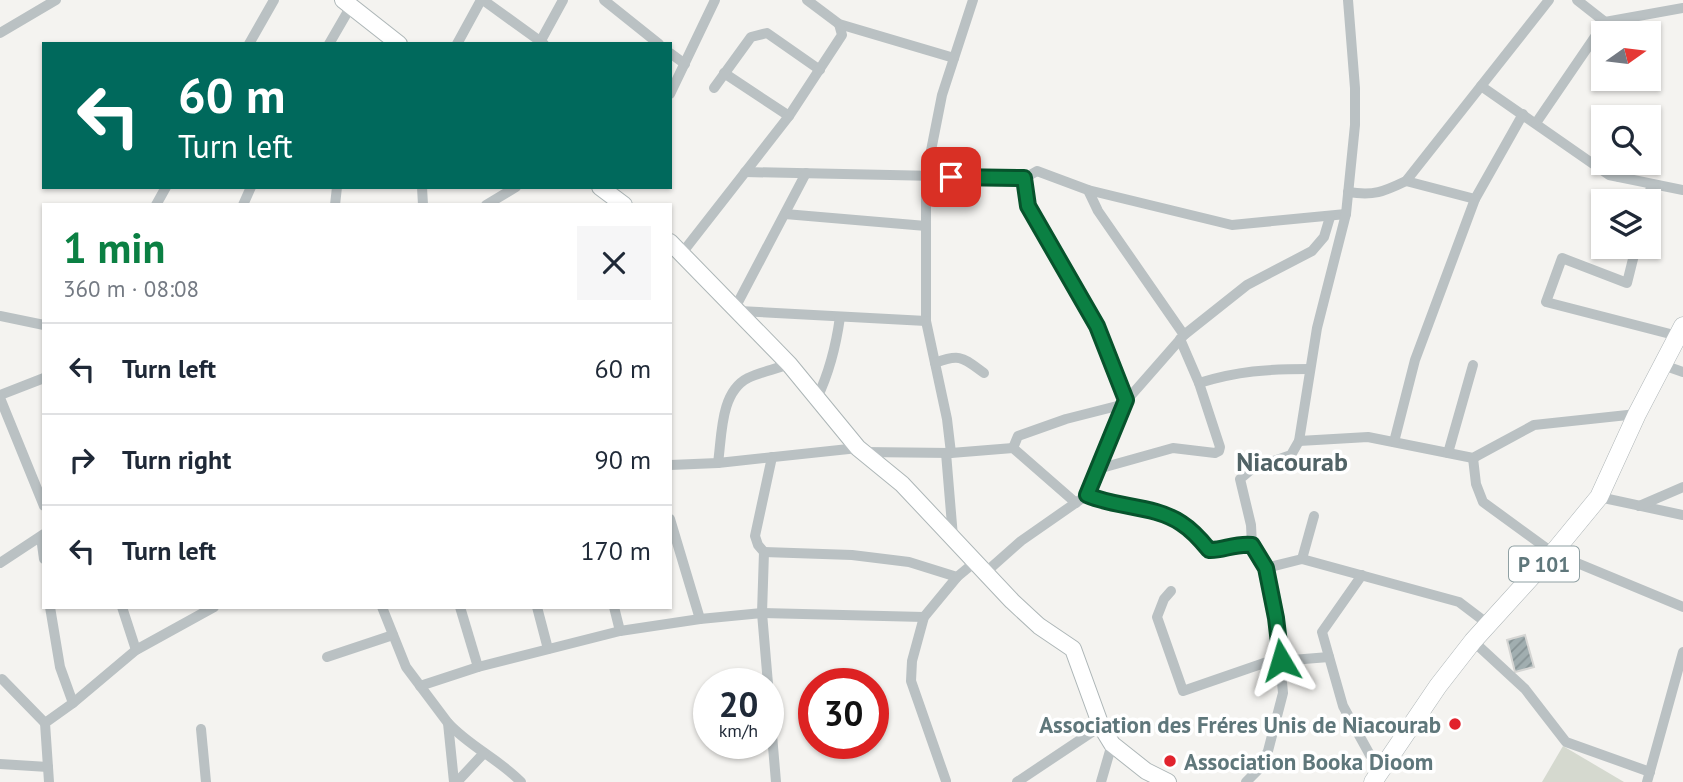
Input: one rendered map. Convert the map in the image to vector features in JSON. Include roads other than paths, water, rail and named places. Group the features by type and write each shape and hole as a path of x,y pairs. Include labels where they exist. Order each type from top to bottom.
{"main road":[{"name":"P 101","path":"1373,782 1438,686 1473,641 1553,553 1599,497 1637,414 1680,331"}],"street":[{"path":"0,33 56,0"},
{"path":"250,42 274,0"},
{"path":"458,42 482,0 540,42"},
{"path":"542,42 563,0"},
{"path":"604,0 656,42"},
{"path":"672,90 715,0"},
{"path":"807,0 839,24 954,58"},
{"path":"953,539 947,419 926,321 926,176 942,95 973,0"},
{"path":"1246,782 1258,770 1268,751 1283,693 1276,618 1266,568 1252,545 1251,525 1240,479 1253,468 1291,454 1299,441 1308,369 1346,214 1355,125 1348,0"},
{"path":"1348,192 1376,194 1406,181 1549,0"},
{"path":"1577,0 1604,21"},
{"path":"330,42 347,3 396,42"},
{"path":"1609,21 1680,5"},
{"path":"839,24 842,35 789,116 746,172 676,248 789,364 861,450 902,484 1012,601 1039,626 1073,649 1101,726 1112,744 1146,771 1168,782"},
{"path":"714,88 751,37 767,33 820,70"},
{"path":"1536,123 1591,42"},
{"path":"672,55 684,64"},
{"path":"724,73 789,116"},
{"path":"1481,86 1609,175 1683,190"},
{"path":"1394,442 1415,360 1475,198 1523,114"},
{"path":"746,172 1024,178 1037,171 1088,190 1232,225 1346,214"},
{"path":"737,309 806,173"},
{"path":"1024,178 1028,206 1097,326 1126,402"},
{"path":"1406,181 1475,198"},
{"path":"1651,189 1652,184"},
{"path":"489,203 513,189"},
{"path":"604,189 620,197"},
{"path":"1088,190 1098,211 1182,337 1220,447 1215,453 1173,448 1098,469"},
{"path":"785,214 926,226"},
{"path":"941,782 948,782 911,681 915,645 924,617 957,577 980,567 1087,495 1126,402 1182,337 1247,285 1312,251 1324,237 1330,216"},
{"path":"1633,259 1627,283 1562,258 1546,302 1680,331"},
{"path":"737,309 926,321"},
{"path":"0,316 42,325"},
{"path":"817,398 828,375 839,317"},
{"path":"935,363 963,357 984,373"},
{"path":"718,463 726,407 733,392 746,379 789,364"},
{"path":"1448,453 1473,365"},
{"path":"1663,365 1683,372"},
{"path":"1199,383 1232,373 1308,369"},
{"path":"42,379 0,397 42,501"},
{"path":"1013,448 1018,436 1126,402"},
{"path":"1299,441 1368,437 1473,458 1534,425 1637,414"},
{"path":"672,465 861,450 948,453 1013,448 1076,503"},
{"path":"767,668 762,612 764,552 755,536 772,457"},
{"path":"1473,458 1476,484 1483,502 1553,553 1683,607"},
{"path":"1639,506 1683,487"},
{"path":"1087,495 1109,503 1161,514 1180,522 1209,550 1238,544 1252,545"},
{"path":"1599,497 1683,515"},
{"path":"1302,559 1314,516"},
{"path":"672,526 700,619"},
{"path":"0,563 42,536"},
{"path":"764,552 852,555 909,562 957,577"},
{"path":"1266,568 1302,559 1459,602 1488,624"},
{"path":"1362,575 1322,632 1343,706 1370,755 1385,764"},
{"path":"1171,591 1164,599 1157,617 1183,691 1250,666 1281,660 1329,657"},
{"path":"50,609 60,667 73,703"},
{"path":"123,609 136,650"},
{"path":"45,723 136,650 207,609"},
{"path":"383,609 406,667 448,723 467,742 503,764 517,780"},
{"path":"461,609 478,667"},
{"path":"538,609 548,649"},
{"path":"614,609 620,631"},
{"path":"420,686 478,667 620,631 700,619 762,612 924,617"},
{"path":"327,657 393,635"},
{"path":"1473,641 1525,689 1566,743 1648,777 1683,652"},
{"path":"1,678 45,723 49,782"},
{"path":"448,723 455,782"},
{"path":"1017,782 1101,726"},
{"path":"201,730 206,782"},
{"path":"1101,782 1112,744"},
{"path":"455,782 484,753"},
{"path":"774,759 776,782"},
{"path":"0,764 48,767"}],"place":[{"name":"Association des Fréres Unis de Niacourab","path":"1455,724"},
{"name":"Association Booka Dioom","path":"1170,761"}],"district":[{"name":"Niacourab","path":"1292,461"}]}
